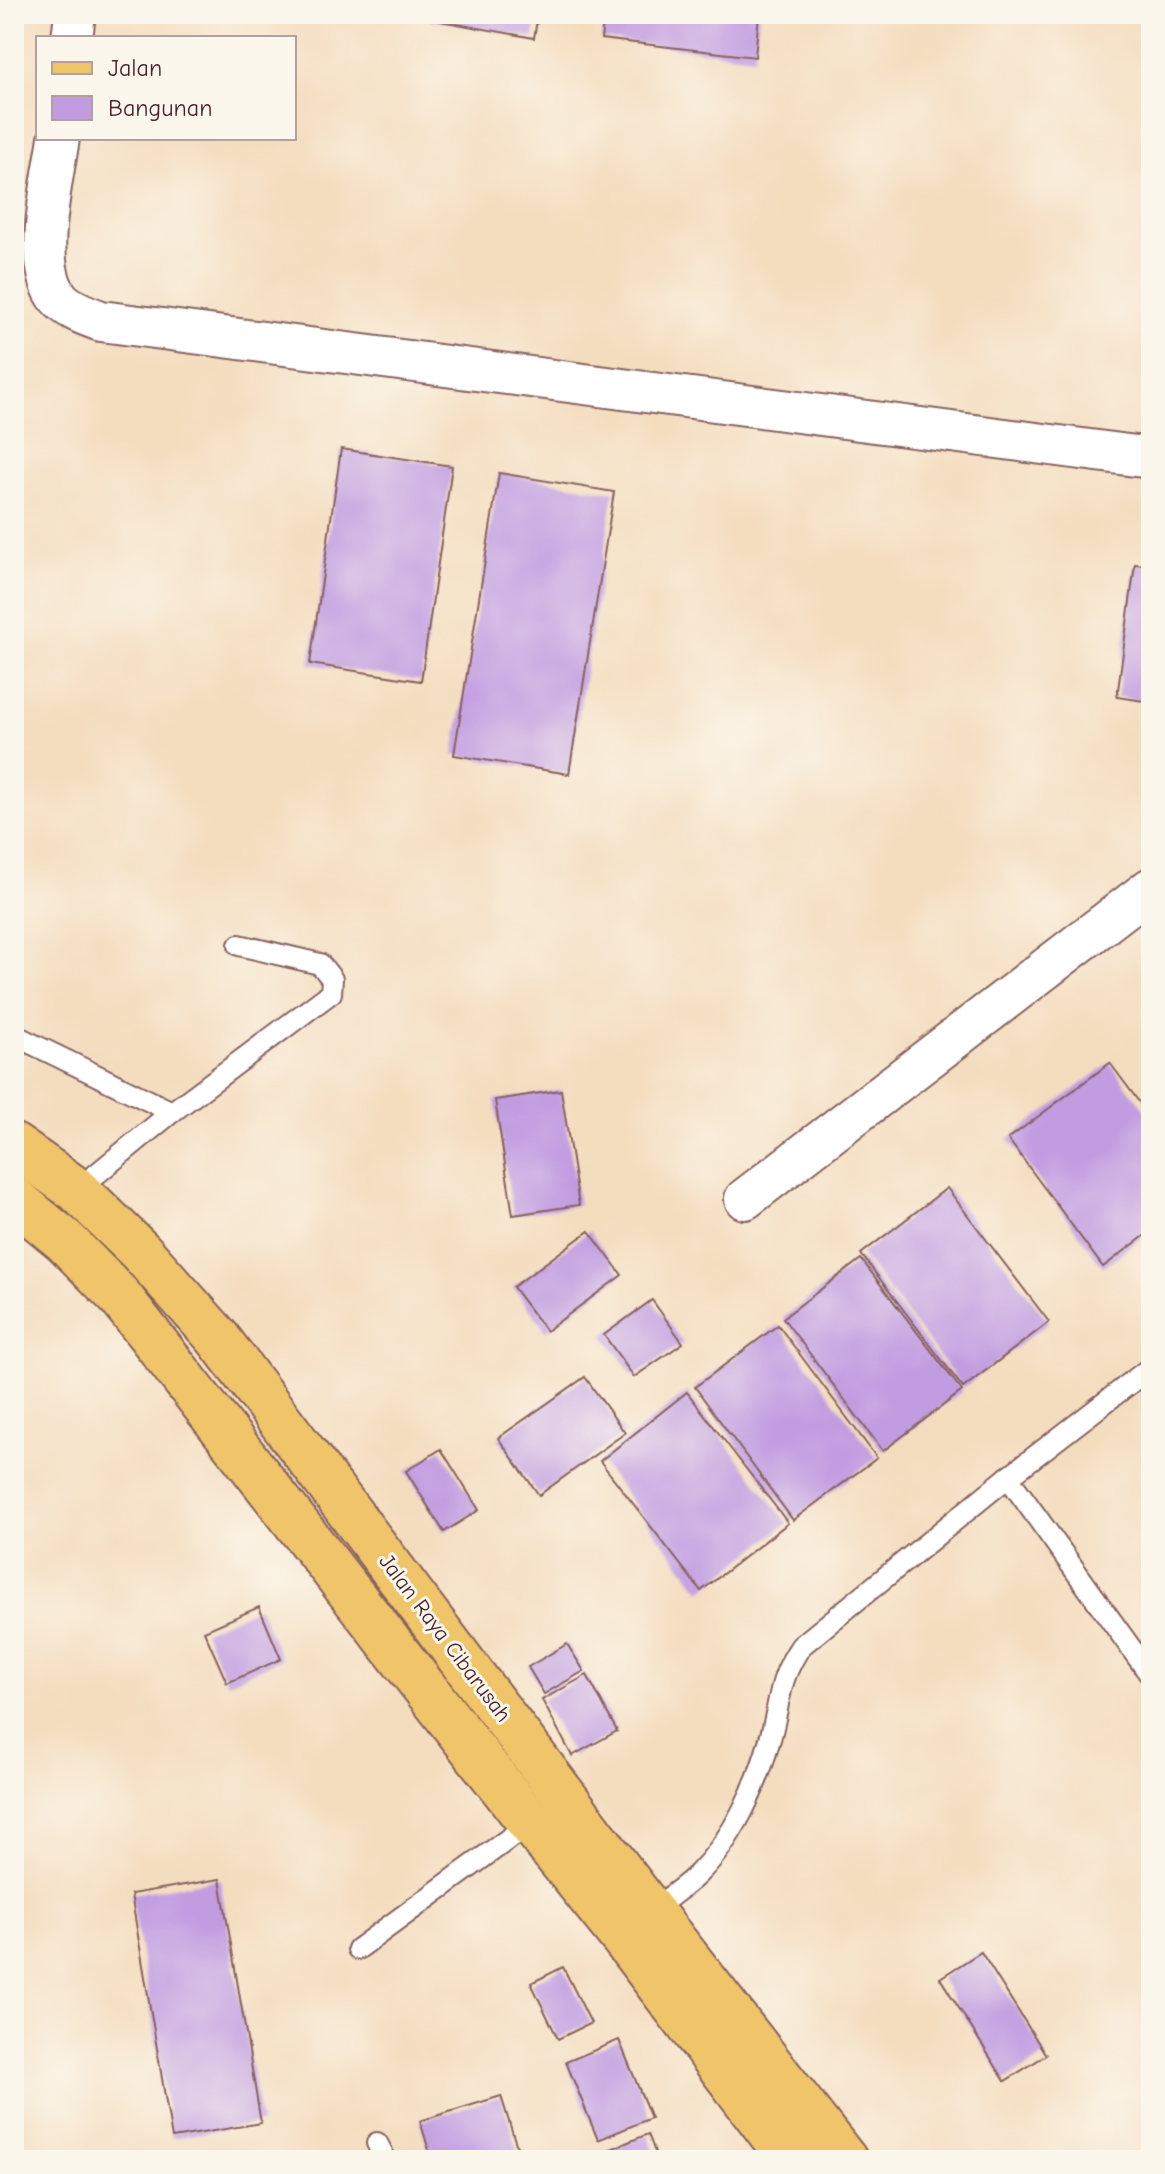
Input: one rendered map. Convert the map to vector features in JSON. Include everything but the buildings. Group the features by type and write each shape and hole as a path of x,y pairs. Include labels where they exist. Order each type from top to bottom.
{"main road":[{"name":"Jalan Raya Cibarusah","path":"14,1146 77,1190 141,1252 217,1337 639,1927 791,2160"},
{"name":"Jalan Raya Cibarusah","path":"14,1199 65,1241 120,1297 530,1823 639,1927 845,2160"}],"street":[{"path":"72,36 75,14"},
{"path":"59,140 43,252 58,298 83,315 101,321 1151,458"},
{"path":"745,1199 1151,888"}],"lane":[{"path":"77,1190 172,1112 331,993 332,979 320,964 239,945"},
{"path":"14,1035 172,1112"},
{"path":"639,1927 697,1875 731,1831 745,1805 770,1740 787,1667 801,1646 1008,1477 1151,1367"},
{"path":"1008,1477 1151,1676"},
{"path":"358,1949 530,1823"}]}
